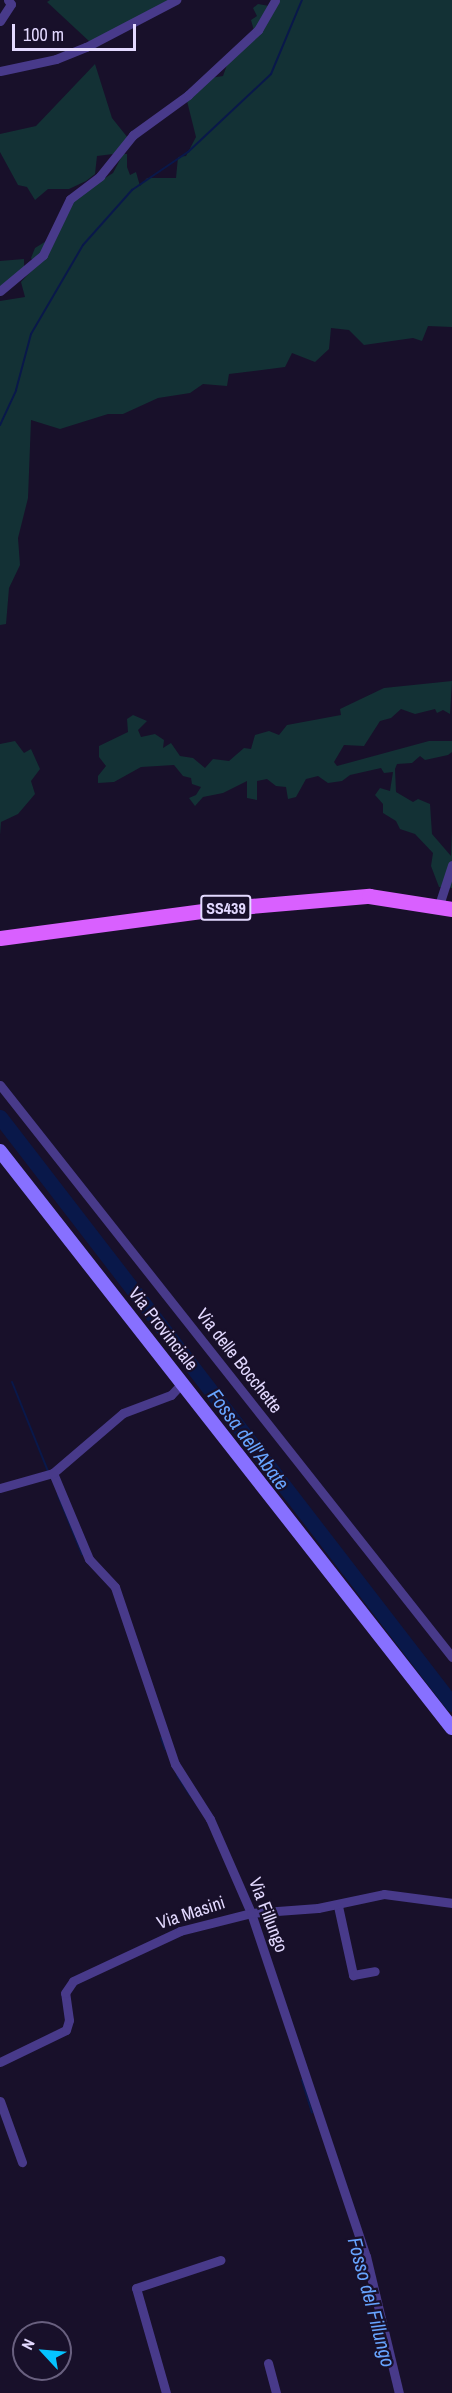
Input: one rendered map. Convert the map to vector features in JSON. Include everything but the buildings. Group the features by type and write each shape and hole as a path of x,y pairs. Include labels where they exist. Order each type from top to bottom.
{"main road":[{"name":"SS439","path":"0,938 216,909 369,896 445,907"},
{"name":"Via Provinciale","path":"0,1151 452,1728"}],"street":[{"path":"0,21 11,4 8,0"},
{"path":"0,71 56,59 86,47 176,0"},
{"path":"0,291 43,255 70,199 100,176 133,135 188,95 258,30 275,0"},
{"path":"445,907 452,865"},
{"name":"Via delle Bocchette","path":"0,1085 452,1657"},
{"path":"0,1488 53,1473 123,1413 171,1395 182,1383"},
{"name":"Via Fillungo","path":"53,1473 89,1559 115,1587 175,1764 210,1819 251,1913 366,2256 399,2393"},
{"name":"Via Masini","path":"0,2062 66,2030 69,2020 65,1993 72,1982 180,1931 251,1913 338,1906 384,1894 452,1904"},
{"path":"338,1906 353,1975 375,1971"},
{"path":"0,2101 22,2162"},
{"path":"166,2393 136,2288 220,2260"},
{"path":"268,2363 276,2393"}],"green space":[{"path":"50,0 171,0 90,42 47,2"},
{"path":"278,0 452,0 452,327 428,326 422,341 413,338 364,345 349,330 331,328 329,349 315,362 292,353 285,367 229,374 227,386 203,384 190,393 158,398 123,414 108,414 60,429 31,420 28,498 18,538 20,565 9,588 6,624 0,625 0,301 25,297 21,282 36,266 31,258 35,248 56,235 75,197 113,173 123,154 127,154 127,167 130,175 136,172 140,186 147,178 176,178 178,157 186,156 196,137 187,101 210,78 223,76 228,62 256,38 251,20 257,16 253,8 258,4 275,7"},
{"path":"95,64 112,118 128,138 113,154 97,156 95,174 86,181 69,189 48,189 35,200 27,187 18,185 0,152 0,134 36,126"},
{"path":"24,259 24,273 0,296 0,261"},
{"path":"452,681 450,714 443,710 437,713 435,709 415,714 401,709 391,718 380,721 364,746 344,745 334,762 337,766 429,741 452,741 452,752 448,755 425,760 420,756 412,763 397,764 395,769 396,792 413,802 418,799 430,804 432,834 451,856 452,829 452,888 439,887 431,866 433,853 415,834 400,829 396,821 383,813 383,804 375,795 380,788 390,791 393,772 384,773 381,768 350,775 342,781 328,783 318,776 306,779 296,797 288,799 286,787 276,786 267,779 257,781 257,800 247,798 247,781 223,793 203,797 195,806 189,798 196,795 201,787 192,784 191,778 183,776 174,765 141,767 114,782 98,783 98,776 106,766 99,757 99,746 128,732 127,719 133,715 147,721 138,730 141,737 155,734 164,740 163,748 171,743 180,756 193,758 205,768 213,759 229,761 244,748 251,749 255,735 269,731 279,735 287,725 341,715 340,709 384,688"},
{"path":"15,741 24,753 31,749 40,769 31,781 35,794 18,814 1,822 0,835 0,744"}],"waterway":[{"path":"0,425 16,390 31,334 83,245 132,190 188,152 271,74 302,0"},
{"name":"Fossa dell'Abate","path":"0,1117 452,1704"},
{"name":"Fosso del Fillungo","path":"12,1382 48,1471"},
{"name":"Fosso del Fillungo","path":"58,1495 82,1554"},
{"name":"Fosso del Fillungo","path":"161,1738 165,1749"},
{"name":"Fosso del Fillungo","path":"177,1775 190,1795"},
{"name":"Fosso del Fillungo","path":"302,2080 312,2112"}]}
